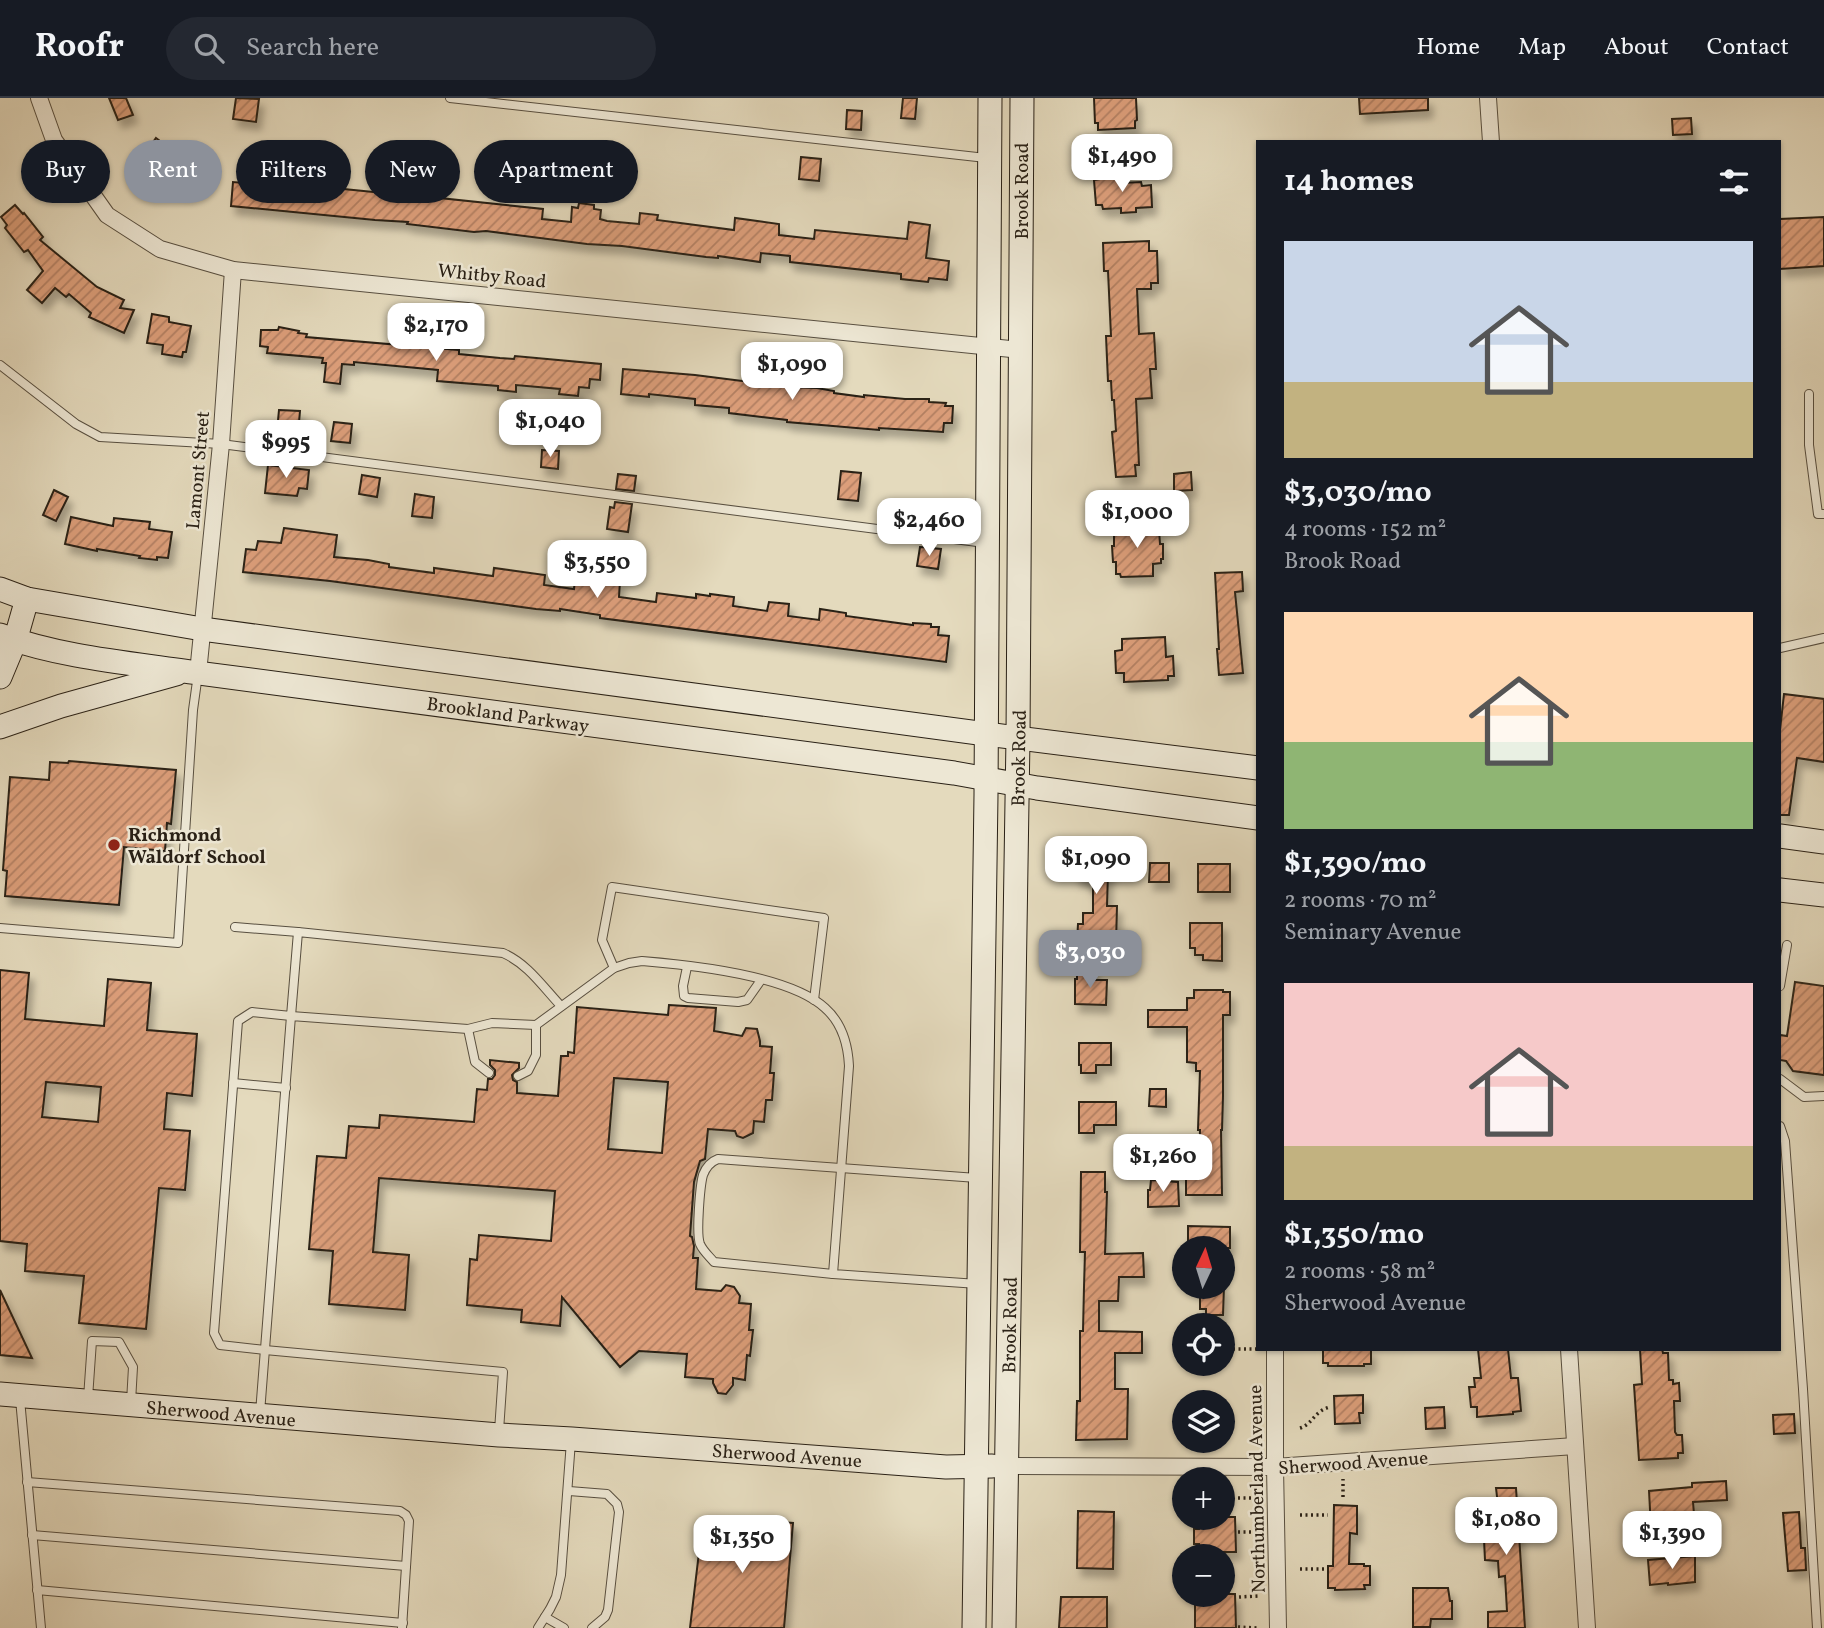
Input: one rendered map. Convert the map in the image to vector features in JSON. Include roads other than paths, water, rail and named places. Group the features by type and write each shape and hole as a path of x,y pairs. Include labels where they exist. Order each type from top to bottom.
{"main road":[{"name":"Brook Road","path":"990,98 990,159 1002,330 1020,350 1018,738 1004,1628"},
{"name":"Brook Road","path":"974,1628 988,543 1002,330 1022,98"},
{"path":"0,589 27,599 202,629 1256,768"},
{"path":"0,677 8,638 27,599"},
{"name":"Brookland Parkway","path":"8,638 78,655 192,672 954,773 1017,785 1256,818"},
{"path":"0,727 61,706 192,672"},
{"path":"1781,836 1824,842"},
{"path":"1781,890 1824,895"},
{"name":"Sherwood Avenue","path":"10,1395 499,1435 572,1438 946,1467 1007,1466"}],"street":[{"name":"Whitby Road","path":"38,98 54,140 107,215 160,249 233,270 1002,330 1020,350"},
{"path":"1488,98 1491,140"},
{"name":"Lamont Street","path":"192,672 202,629 221,444 233,270"},
{"name":"Northumberland Avenue","path":"1275,1351 1279,1628"},
{"path":"1569,1351 1587,1628"},
{"name":"Sherwood Avenue","path":"1007,1466 1275,1467 1575,1446"}],"lane":[{"path":"450,98 990,159"},
{"path":"0,365 76,424 100,437 221,444 988,543"},
{"path":"1809,394 1809,445 1818,514 1824,513"},
{"path":"1781,648 1824,638"},
{"path":"0,928 178,943 193,710 192,672"},
{"path":"614,968 602,940 612,887 824,918 814,1000"},
{"path":"235,928 503,953 516,959 527,969 561,1006"},
{"path":"260,1416 298,932"},
{"path":"1781,980 1787,945"},
{"path":"499,1435 503,1372 220,1345 215,1333 238,1021 252,1012 468,1029 492,1023 536,1025 614,968 642,961 730,972 803,993 826,1009 835,1020 842,1031 849,1055 833,1274"},
{"path":"687,967 683,992 688,998 738,1002 747,1000 761,980"},
{"path":"518,1076 528,1071 536,1055 536,1025"},
{"path":"468,1029 475,1062 489,1073"},
{"path":"1781,1080 1804,1097 1824,1096"},
{"path":"233,1083 286,1088"},
{"path":"1781,1129 1785,1141 1803,1389 1817,1628"},
{"path":"979,1284 833,1274 714,1262 699,1242 698,1232 703,1176 710,1161 718,1158 980,1178"},
{"path":"87,1402 92,1341 119,1342 133,1367 131,1405"},
{"path":"10,1395 27,1482 41,1628"},
{"path":"537,1628 556,1597 561,1574 572,1438"},
{"path":"27,1482 400,1511 409,1521 402,1625 37,1590"},
{"path":"569,1491 607,1494 617,1504 619,1512 608,1610 605,1617 592,1628"},
{"path":"33,1535 406,1566"},
{"path":"545,1617 564,1628"}],"place":[{"name":"Richmond Waldorf School","path":"114,845"}]}
